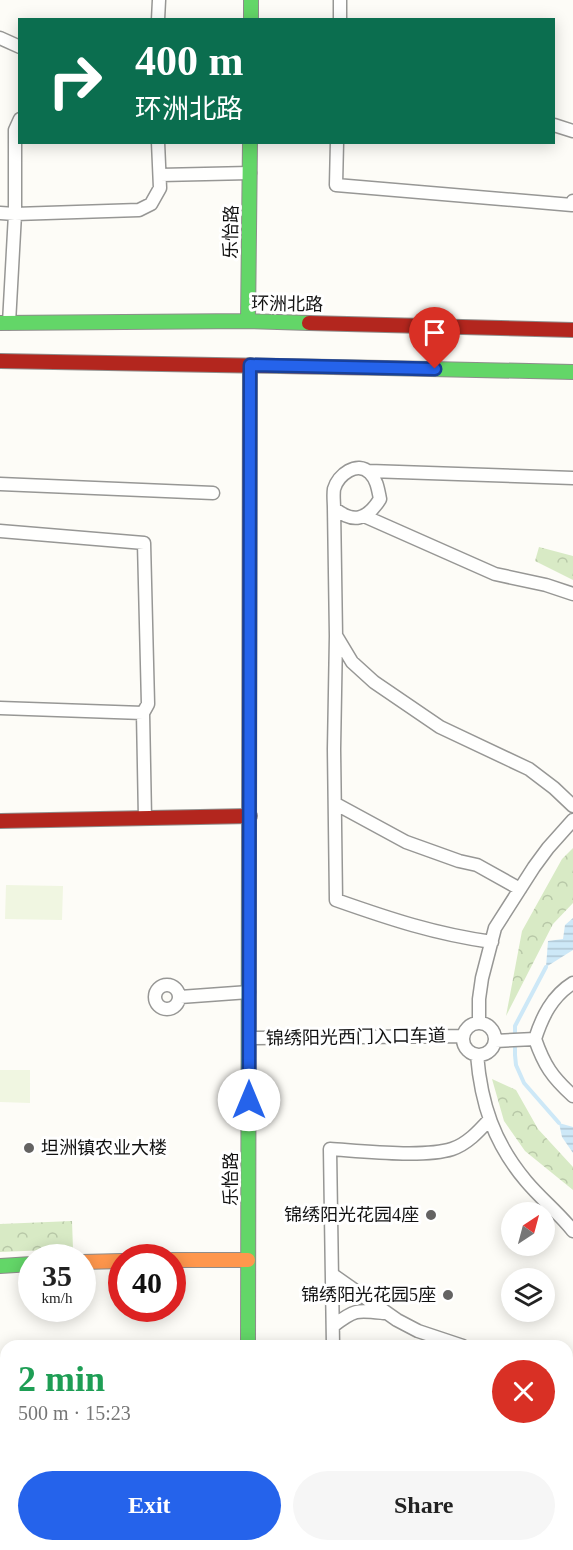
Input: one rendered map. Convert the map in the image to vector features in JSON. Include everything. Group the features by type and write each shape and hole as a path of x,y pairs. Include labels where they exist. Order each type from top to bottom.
{"street":[{"path":"158,18 159,0"},
{"path":"251,0 251,18"},
{"path":"340,0 340,18"},
{"path":"0,38 18,46"},
{"path":"5,323 15,214 15,130 18,123"},
{"path":"555,125 573,131"},
{"path":"0,213 139,210 152,204 160,188 158,144"},
{"name":"乐怡路","path":"248,321 250,144"},
{"path":"337,144 336,184 572,205 573,201"},
{"path":"160,175 250,173"},
{"name":"环洲北路","path":"5,323 248,321 573,330"},
{"path":"0,361 573,372"},
{"name":"乐怡路","path":"248,1340 250,365"},
{"path":"492,942 414,927 336,900 334,490 339,477 351,469 363,468 369,471 573,478"},
{"path":"334,508 344,516 357,518 372,511 380,499 376,480 369,471"},
{"path":"0,484 213,493"},
{"path":"364,516 495,574 546,585 573,594"},
{"path":"0,531 144,543 148,704 143,713 146,818"},
{"path":"336,636 352,662 374,682 440,727 529,769 573,806"},
{"path":"0,708 143,713"},
{"path":"336,804 406,842 477,865 520,889"},
{"path":"0,821 250,816"},
{"path":"479,1023 478,999 495,928 548,848 573,820"},
{"path":"572,988 557,996 548,1008 535,1039 546,1066 554,1078 572,1092"},
{"path":"180,997 249,992"},
{"path":"479,1023 489,1027 495,1035 495,1041 494,1046 487,1053 477,1055 472,1054 464,1046 463,1036 469,1026 479,1023"},
{"name":"锦绣阳光西门入口车道","path":"249,1038 463,1036"},
{"path":"495,1041 535,1039"},
{"path":"477,1055 479,1081 489,1120 513,1165 562,1216 573,1232"},
{"path":"333,1340 330,1149 386,1153 451,1149 464,1143 489,1120"},
{"path":"186,1260 248,1260"},
{"path":"0,1266 18,1265"},
{"path":"333,1275 385,1313 418,1331 445,1340"},
{"path":"333,1326 349,1313 364,1311 385,1313"},
{"path":"573,1476 573,1486"}],"green space":[{"path":"539,547 573,556 573,580 535,561"},
{"path":"573,848 573,903 553,924 506,1016 522,931 562,859"},
{"path":"6,885 63,886 62,920 5,919"},
{"path":"0,1070 30,1070 30,1103 0,1102"},
{"path":"492,1079 516,1090 538,1129 573,1167 573,1190 525,1151 504,1121"},
{"path":"72,1221 73,1244 18,1244 18,1251 0,1252 0,1224"}],"water":[{"path":"573,918 573,950 546,967 548,941 563,939 565,925"},
{"path":"559,1123 573,1127 573,1153 562,1137"}],"waterway":[{"path":"546,967 515,1026 515,1055 516,1065 524,1083 559,1123"}],"traffic: fast":[{"path":"251,0 251,18"},
{"path":"248,321 250,144"},
{"path":"0,323 248,321 309,323"},
{"path":"385,368 573,372"},
{"path":"248,1340 249,838"},
{"path":"0,1266 18,1265"}],"traffic: slow":[{"path":"249,838 250,365"},
{"path":"186,1260 248,1260"},
{"path":"96,1262 108,1261"}],"traffic: jam":[{"path":"309,323 573,330"},
{"path":"0,361 385,368"},
{"path":"0,821 250,816"}],"place":[{"name":"坦洲镇农业大楼","path":"29,1148"},
{"name":"锦绣阳光花园4座","path":"431,1215"},
{"name":"锦绣阳光花园5座","path":"448,1295"}],"route":[{"path":"249,1100 250,365 435,369"}]}
